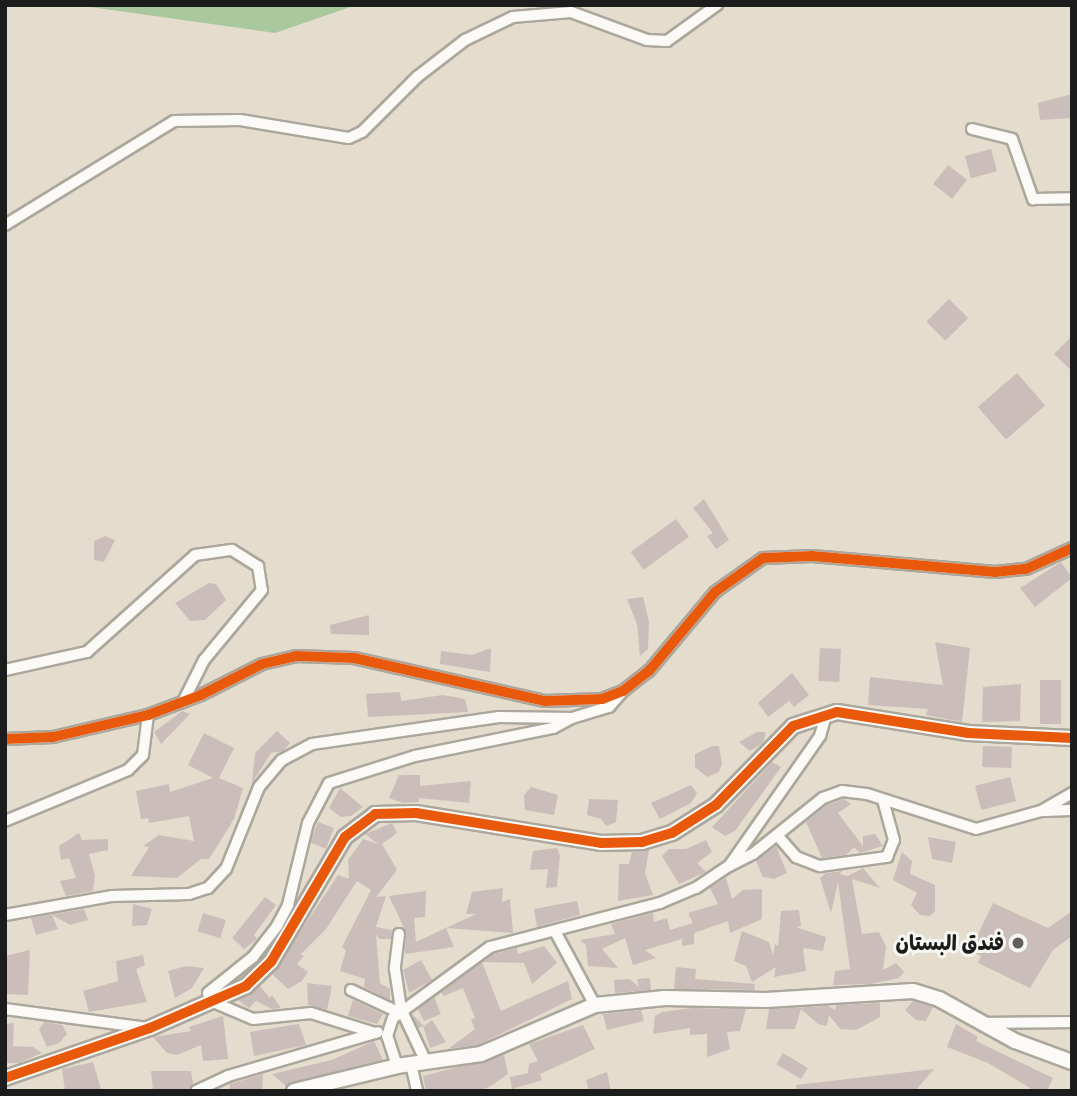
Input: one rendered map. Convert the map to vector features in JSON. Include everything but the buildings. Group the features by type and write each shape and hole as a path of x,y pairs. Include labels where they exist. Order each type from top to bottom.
{"street":[{"path":"5,225 174,121 240,120 349,138 362,132 417,77 465,40 513,17 570,12 647,40 667,41 717,5"},
{"path":"972,129 1012,139 1033,199 1072,198"},
{"path":"376,1033 311,1013 253,1018 213,1002 208,993 253,957 277,926 288,905 308,823 329,783 415,756 553,728 572,718 604,709 659,661 715,592 763,558 812,556 995,572 1026,569 1072,548"},
{"path":"5,670 87,652 195,555 232,550 258,566 262,590 204,660 183,702"},
{"path":"5,739 52,737 148,715 183,702 262,664 296,656 339,656 540,700 589,701 623,691"},
{"path":"538,717 540,700"},
{"path":"5,1078 150,1028 246,986 271,962 345,837 374,814 416,813 601,843 656,840 716,805 793,726 826,715 847,712 968,733 1072,738"},
{"path":"5,821 128,770 143,755 148,715"},
{"path":"729,866 820,736 826,715"},
{"path":"5,915 112,896 189,894 208,888 226,869 259,787 282,760 305,747 499,717 572,718"},
{"path":"196,1091 228,1076 387,1029 400,1011 495,944 556,933 677,897 747,858 832,794 850,790 976,829 1041,811 1072,810"},
{"path":"1041,811 1072,793"},
{"path":"777,835 796,857 820,866 887,857 894,840 883,800"},
{"path":"556,933 595,1005"},
{"path":"399,934 395,969 400,1011 426,1062"},
{"path":"351,990 400,1011"},
{"path":"295,1091 404,1065 481,1054 595,1005 665,998 766,1000 913,991 939,999 979,1023 1072,1062"},
{"path":"5,1009 150,1028"},
{"path":"979,1023 1072,1022"},
{"path":"387,1029 416,1091"}],"green space":[{"path":"76,5 356,5 275,33"}],"cycle path":[{"path":"5,739 53,737 148,715 201,695 262,664 296,656 354,658 545,701 602,699 623,691 649,671 715,592 763,558 812,556 995,572 1026,569 1072,548"},
{"path":"5,1078 150,1028 246,986 271,962 345,837 375,814 416,813 601,843 642,842 672,833 716,805 793,726 837,712 968,733 1072,738"}],"place":[{"name":"فندق البستان","path":"1018,943"}]}
